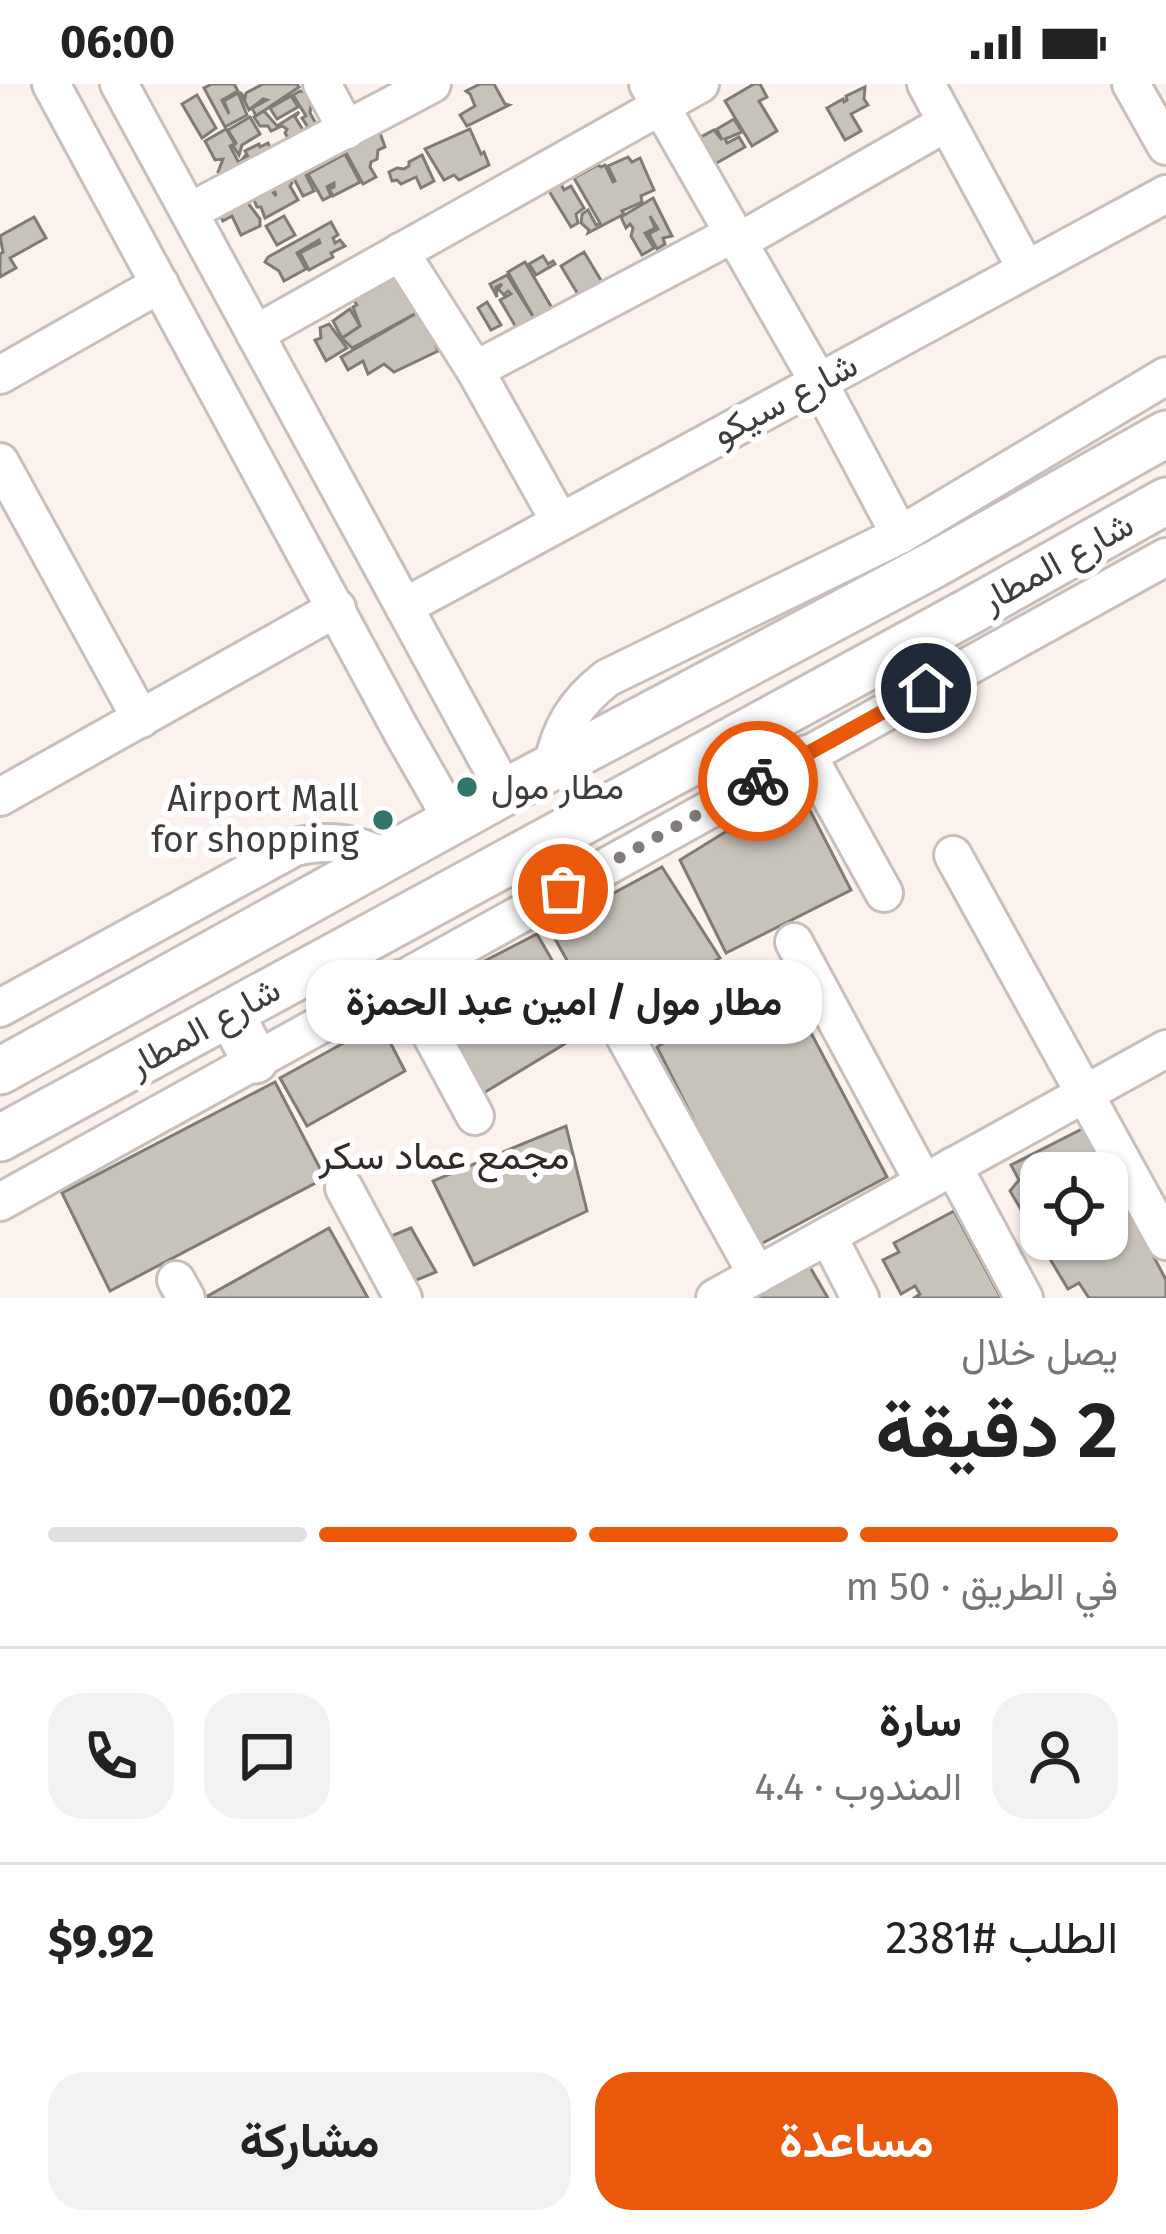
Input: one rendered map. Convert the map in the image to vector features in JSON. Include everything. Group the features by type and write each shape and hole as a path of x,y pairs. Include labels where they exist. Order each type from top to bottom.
{"main road":[{"name":"شارع المطار","path":"0,1070 1166,434"},
{"name":"شارع المطار","path":"0,1138 1166,500"},
{"path":"935,564 935,583 946,599 972,610"},
{"path":"854,606 880,626 884,658"},
{"path":"230,1013 255,1060"}],"street":[{"path":"51,84 453,821"},
{"path":"322,84 347,130"},
{"path":"189,212 432,84"},
{"path":"255,334 400,252 654,95 700,84"},
{"path":"926,84 1026,269"},
{"path":"1131,84 1166,146"},
{"path":"654,95 900,535"},
{"path":"81,140 127,98 505,792"},
{"path":"475,370 736,238 946,124"},
{"name":"شارع سيكو","path":"404,607 1166,194"},
{"path":"400,252 475,370 560,522"},
{"path":"0,375 160,284"},
{"path":"552,767 568,716 607,678 900,535 1166,376"},
{"path":"0,462 141,719"},
{"path":"0,1202 1166,557"},
{"path":"0,797 337,608"},
{"path":"402,732 426,746 446,741 458,725 456,704"},
{"path":"807,754 884,892"},
{"path":"0,1007 295,847 351,844 387,858"},
{"path":"952,855 1166,1241"},
{"path":"794,942 939,1174 1024,1298"},
{"path":"401,979 475,1116"},
{"path":"624,1035 757,1275"},
{"path":"715,1298 1166,1049"},
{"path":"344,1188 403,1298"},
{"path":"828,1236 860,1298"}],"building":[{"path":"234,84 238,91 222,100 229,114 224,101 238,93 247,115 225,127 204,88"},
{"path":"263,84 299,87 256,116 252,108 267,100 263,99 249,110 240,92 245,98"},
{"path":"494,84 509,105 467,126 460,115 475,106 466,91"},
{"path":"760,84 767,97 759,101 777,131 752,146 725,101"},
{"path":"865,87 868,105 851,114 861,131 845,140 827,108"},
{"path":"305,92 320,131 313,135 293,95"},
{"path":"197,95 216,128 202,138 182,104"},
{"path":"291,96 298,107 277,119 270,108"},
{"path":"264,111 277,126 299,112 295,117 308,138 293,147 287,129 271,131 260,126 254,117"},
{"path":"250,117 260,134 242,145 239,155 228,130"},
{"path":"734,119 742,132 725,139 727,143 739,137 745,147 706,169 699,138 714,130 722,140 717,129"},
{"path":"226,129 239,163 245,156 250,160 245,151 259,144 268,143 275,157 225,186 218,172 223,159 215,160 205,141"},
{"path":"470,129 489,165 459,180 454,175 444,180 425,149"},
{"path":"379,130 385,147 371,162 376,177 363,184 344,149"},
{"path":"345,154 360,182 333,196 329,189 334,183 327,187 331,196 323,200 308,174"},
{"path":"422,155 434,181 421,188 416,177 401,184 392,181 389,172 404,169"},
{"path":"628,157 632,162 640,158 654,190 624,214 588,233 581,223 582,214 588,210 596,225 600,223 574,178 605,165 613,182 608,166"},
{"path":"301,165 314,191 303,196 290,171"},
{"path":"288,174 298,200 265,218 251,193 268,185 276,196 272,182"},
{"path":"561,184 564,190 571,186 584,208 571,227 549,191"},
{"path":"653,198 672,236 663,238 665,244 657,249 649,234 658,229 650,216 655,228 645,233 654,248 642,255 631,236 633,228 630,224 626,228 621,217"},
{"path":"245,199 260,226 241,235 232,216 223,221 218,211"},
{"path":"284,216 295,235 277,245 266,226"},
{"path":"34,217 46,238 10,258 16,268 0,277 0,236"},
{"path":"331,222 338,235 333,238 335,243 340,240 345,246 331,253 333,257 309,270 300,253 319,240 297,253 306,269 284,281 265,262 268,257"},
{"path":"584,252 605,287 582,301 561,266"},
{"path":"543,256 548,264 555,264 536,275 529,264"},
{"path":"525,262 552,308 534,318 508,272"},
{"path":"400,271 422,310 352,348 342,338 360,326 352,298"},
{"path":"507,275 534,318 517,329 500,300 511,294 498,289 502,284 496,287 497,297 490,284"},
{"path":"487,302 501,325 491,330 478,308"},
{"path":"350,309 360,326 342,338 333,321"},
{"path":"422,310 438,351 394,372 384,364 368,374 363,361 348,370 341,357"},
{"path":"329,324 347,348 326,361 315,340 321,338 320,328"},
{"path":"798,787 851,890 726,953 680,860"},
{"path":"662,867 720,958 602,1023 549,928"},
{"path":"537,934 591,1028 482,1094 426,991"},
{"path":"780,974 887,1177 757,1246 657,1047"},
{"path":"380,1023 405,1071 307,1126 280,1078"},
{"path":"275,1082 325,1178 110,1291 62,1193"},
{"path":"566,1126 587,1211 474,1265 433,1181"},
{"path":"1086,1127 1099,1152 1037,1152"},
{"path":"1020,1160 1020,1208 1010,1191 1019,1180 1011,1165"},
{"path":"1128,1207 1166,1280 1166,1298 1089,1298 1079,1283 1068,1289 1051,1260 1128,1260"},
{"path":"954,1211 1001,1298 914,1298 920,1294 915,1286 901,1294 883,1260 899,1252 894,1243"},
{"path":"329,1228 368,1298 206,1298 206,1297"},
{"path":"411,1228 436,1272 407,1284 379,1241"},
{"path":"807,1262 828,1298 745,1298"}],"way so far":[{"path":"563,889 758,781"}],"place":[{"name":"مطار مول","path":"467,787"},
{"name":"Airport Mall for shopping","path":"383,820"},
{"name":"مطار مول / امين عبد الحمزة","path":"563,889"}],"district":[{"name":"مجمع عماد سكر","path":"444,1156"}],"route":[{"path":"758,781 926,688"}]}
